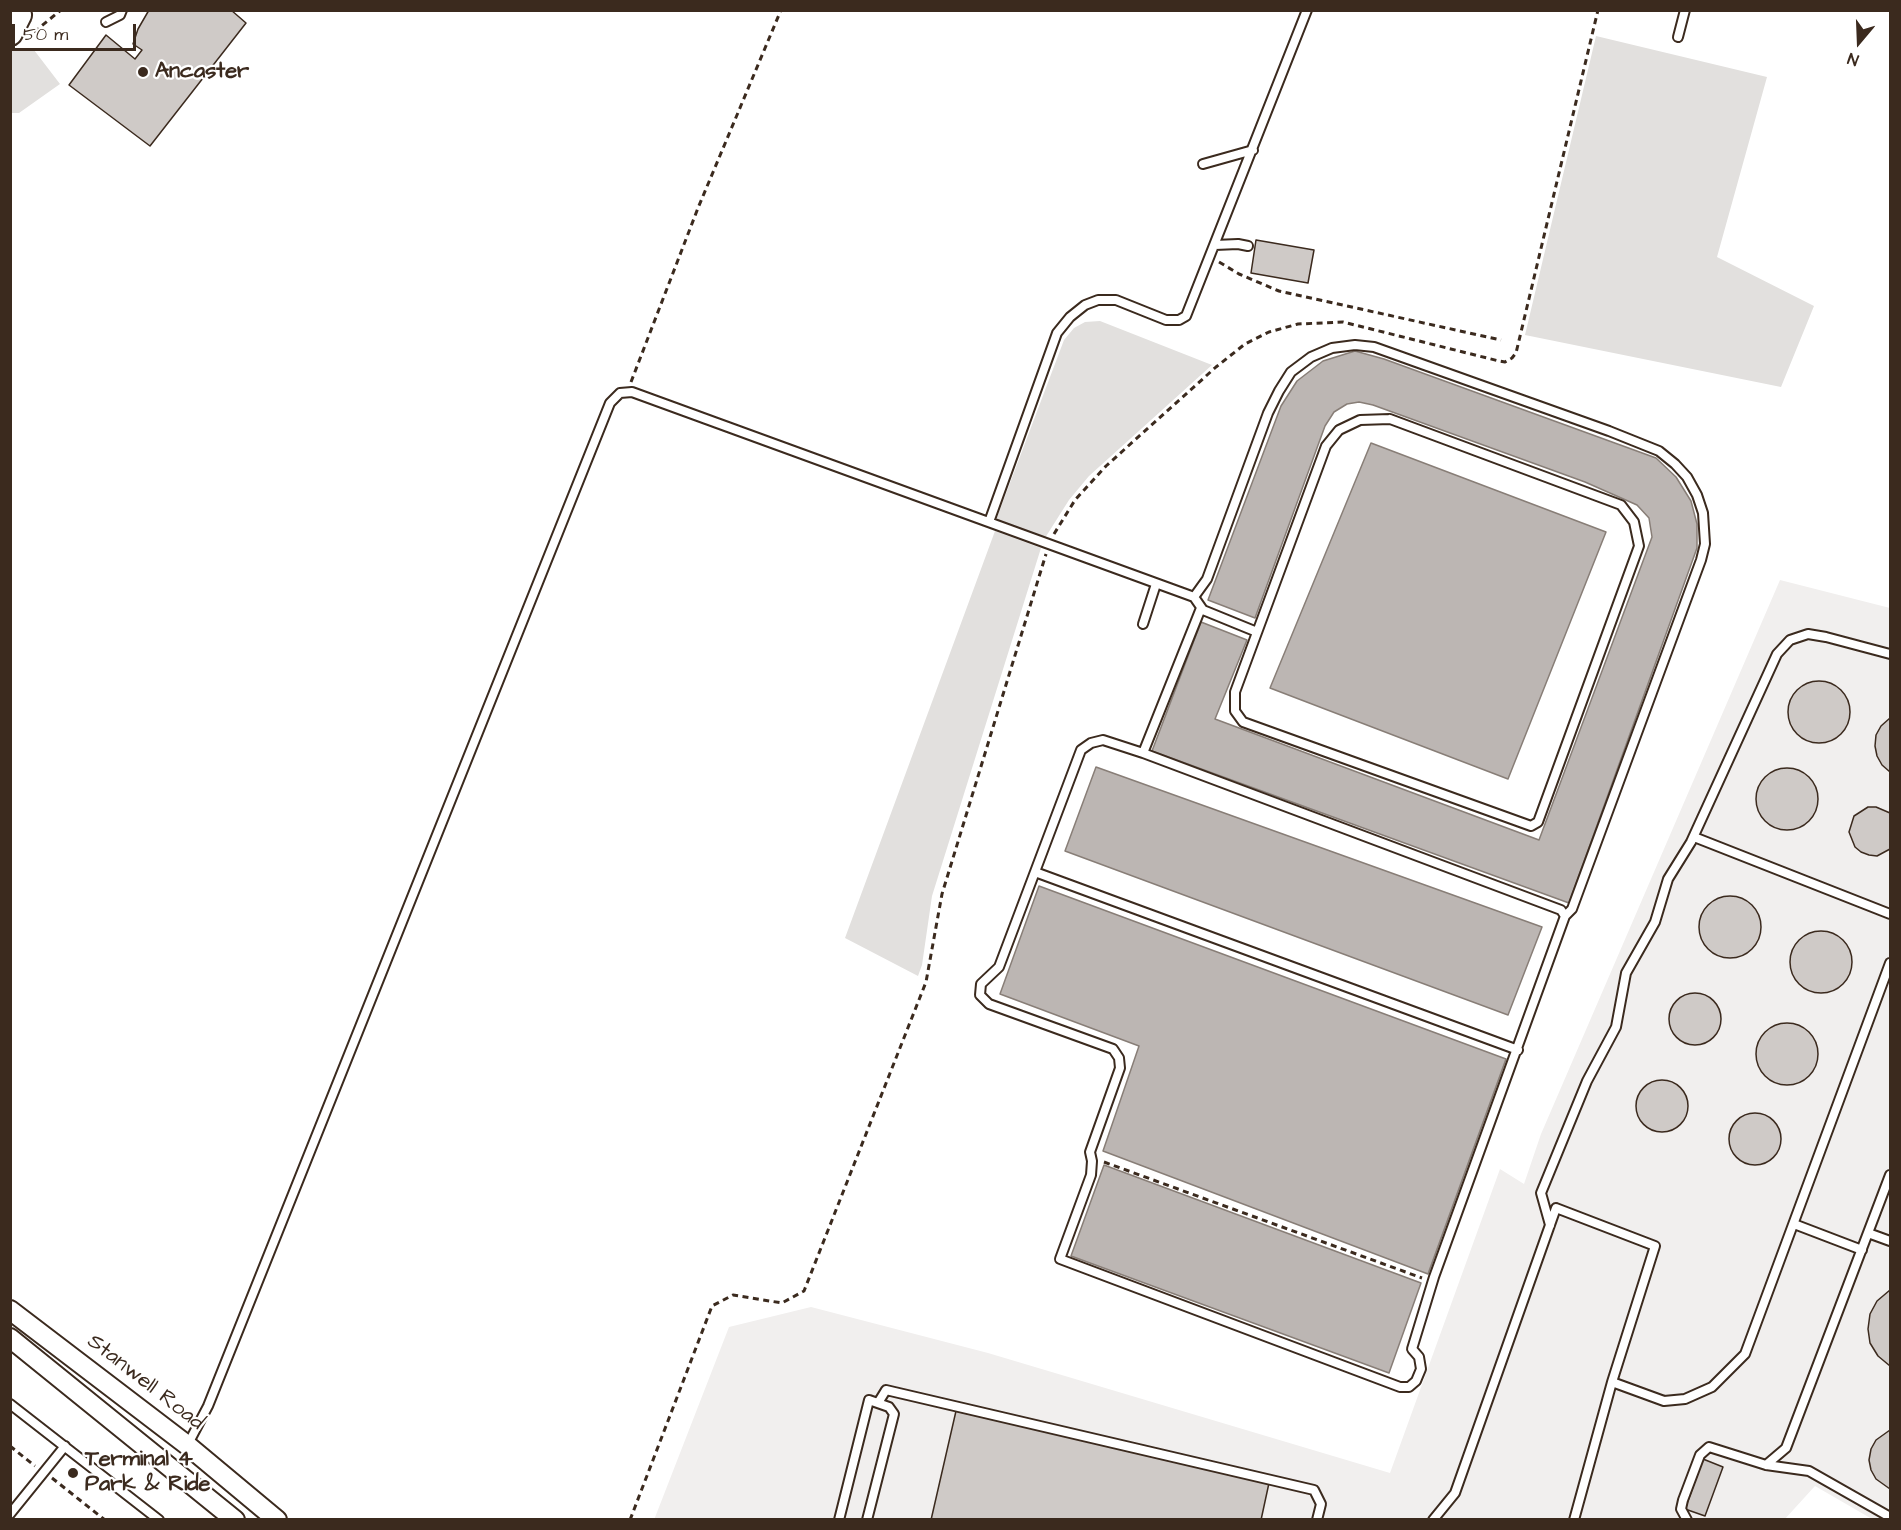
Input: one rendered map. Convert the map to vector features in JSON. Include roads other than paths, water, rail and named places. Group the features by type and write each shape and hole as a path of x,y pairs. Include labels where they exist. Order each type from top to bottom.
{"street":[{"name":"Stanwell Road","path":"10,1310 187,1445 277,1520"},
{"path":"10,1338 236,1520"}],"lane":[{"path":"106,22 120,15 122,10"},
{"path":"989,522 1057,333 1070,317 1085,305 1098,300 1116,300 1166,320 1179,320 1186,316 1307,10"},
{"path":"1678,38 1685,10"},
{"path":"1203,164 1253,150"},
{"path":"1215,245 1248,246"},
{"path":"1194,597 1207,579 1268,413 1279,391 1291,372 1311,357 1332,348 1355,345 1374,347 1659,451 1687,477 1697,495 1703,513 1705,544 1572,909 1565,916 1433,1282 1412,1349 1419,1357 1421,1369 1416,1381 1409,1387 1400,1387 1060,1259 1090,1175 1090,1152 1120,1068 1119,1058 1113,1048 989,1004 980,995 981,984 999,967 1081,750 1091,743 1103,740 1143,753 1561,910 1565,916"},
{"path":"187,1445 208,1406 610,403 620,393 628,391 1194,597 1203,610 1257,633"},
{"path":"1390,419 1621,505 1634,522 1639,546 1538,822 1531,826 1243,722 1235,711 1235,692 1257,633 1326,446 1339,430 1360,420 1390,419"},
{"path":"1143,624 1156,584"},
{"path":"1143,753 1201,608"},
{"path":"1550,1225 1541,1192 1587,1081 1616,1027 1626,973 1654,922 1668,879 1694,837 1777,654 1790,640 1808,634 1890,654"},
{"path":"1694,837 1890,914"},
{"path":"1035,872 1518,1050"},
{"path":"1612,1382 1664,1401 1685,1399 1712,1387 1745,1354 1890,963"},
{"path":"1766,1465 1786,1448 1890,1175"},
{"path":"1433,1520 1455,1493 1556,1208 1655,1246 1612,1382 1574,1520"},
{"path":"1794,1224 1862,1250"},
{"path":"1868,1233 1890,1241"},
{"path":"878,1403 886,1390 1314,1490 1321,1504 1317,1520"},
{"path":"839,1520 869,1400 889,1407 894,1414 867,1520"},
{"path":"10,1404 159,1520"},
{"path":"10,1514 65,1446"},
{"path":"1687,1520 1681,1509 1683,1500 1700,1455 1709,1447 1766,1465 1809,1471 1890,1517"}],"place":[{"name":"Ancaster","path":"143,72"},
{"name":"Terminal 4 Park & Ride","path":"73,1473"}]}
